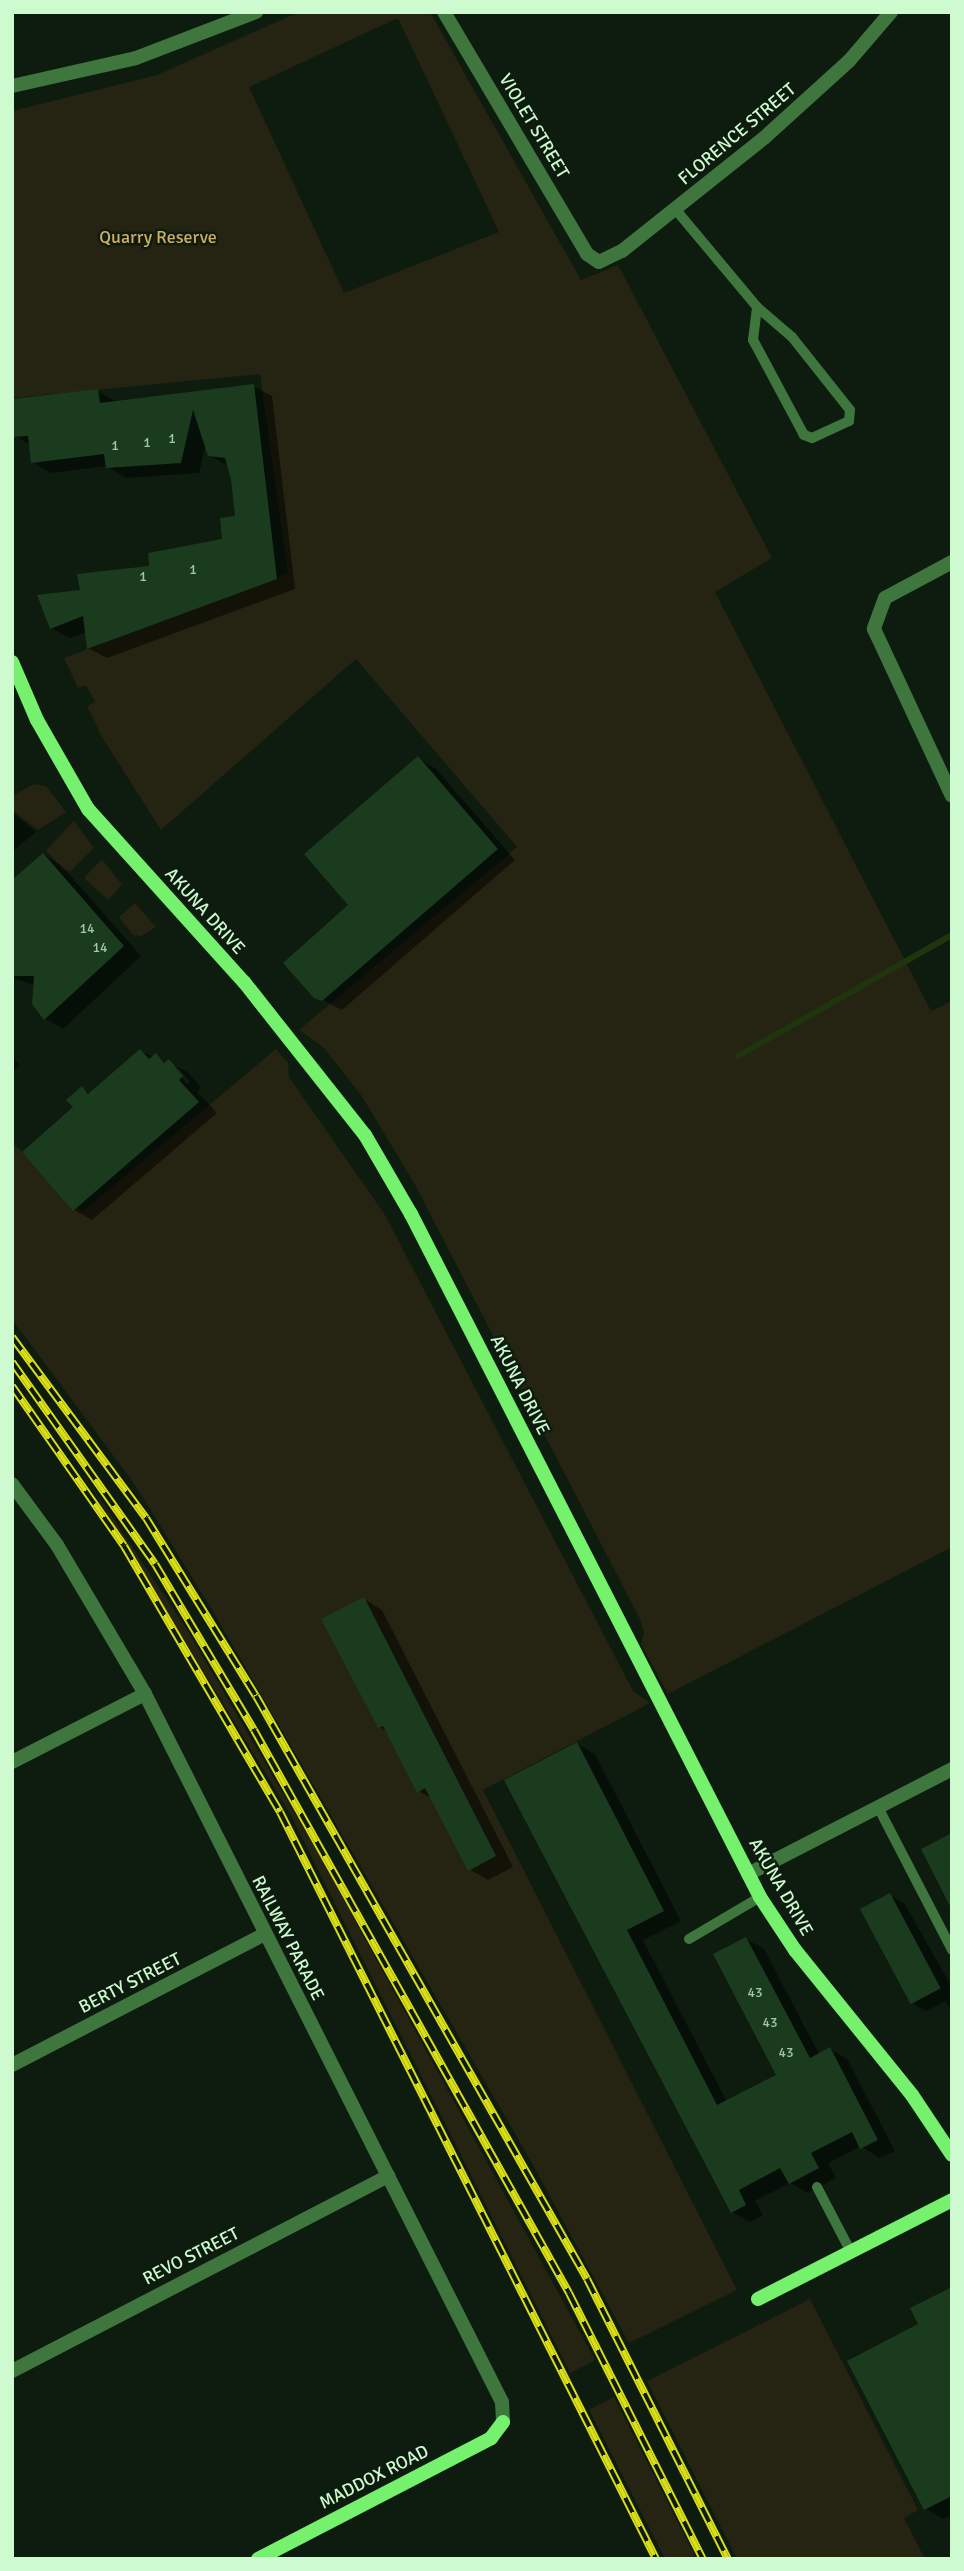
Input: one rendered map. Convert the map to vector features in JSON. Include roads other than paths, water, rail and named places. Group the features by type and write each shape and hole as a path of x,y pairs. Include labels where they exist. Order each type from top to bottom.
{"street":[{"path":"12,86 136,58 256,12"},
{"name":"VIOLET STREET","path":"444,12 592,259"},
{"name":"FLORENCE STREET","path":"592,259 609,260 676,210 849,61 891,12"},
{"path":"952,562 889,595 880,605 874,623 878,644 952,796"},
{"name":"AKUNA DRIVE","path":"12,662 37,720 88,808 244,982 365,1135 418,1226 760,1897 816,1978 904,2085 952,2155"},
{"name":"RAILWAY PARADE","path":"12,1484 57,1545 145,1694 502,2402 503,2422"},
{"path":"12,1762 145,1694"},
{"path":"748,1874 952,1769"},
{"name":"BERTY STREET","path":"12,2065 265,1934"},
{"name":"REVO STREET","path":"12,2371 388,2176"},
{"path":"758,2300 952,2200"},
{"name":"MADDOX ROAD","path":"258,2559 491,2438 503,2422"}],"lane":[{"path":"676,210 757,307 792,337 850,410 849,421 812,438 804,435 753,340 757,307"},
{"path":"878,1807 952,1950"},
{"path":"689,1939 760,1897"},
{"path":"817,2188 851,2252"}],"waterway":[{"path":"738,1056 952,935"}],"railway":[{"path":"12,1337 146,1518 256,1696 587,2279 728,2559"},
{"path":"12,1362 155,1564 254,1730 569,2293 703,2559"},
{"path":"12,1386 124,1546 280,1812 656,2559"}],"park label":[{"name":"Quarry Reserve","path":"158,237"}]}
